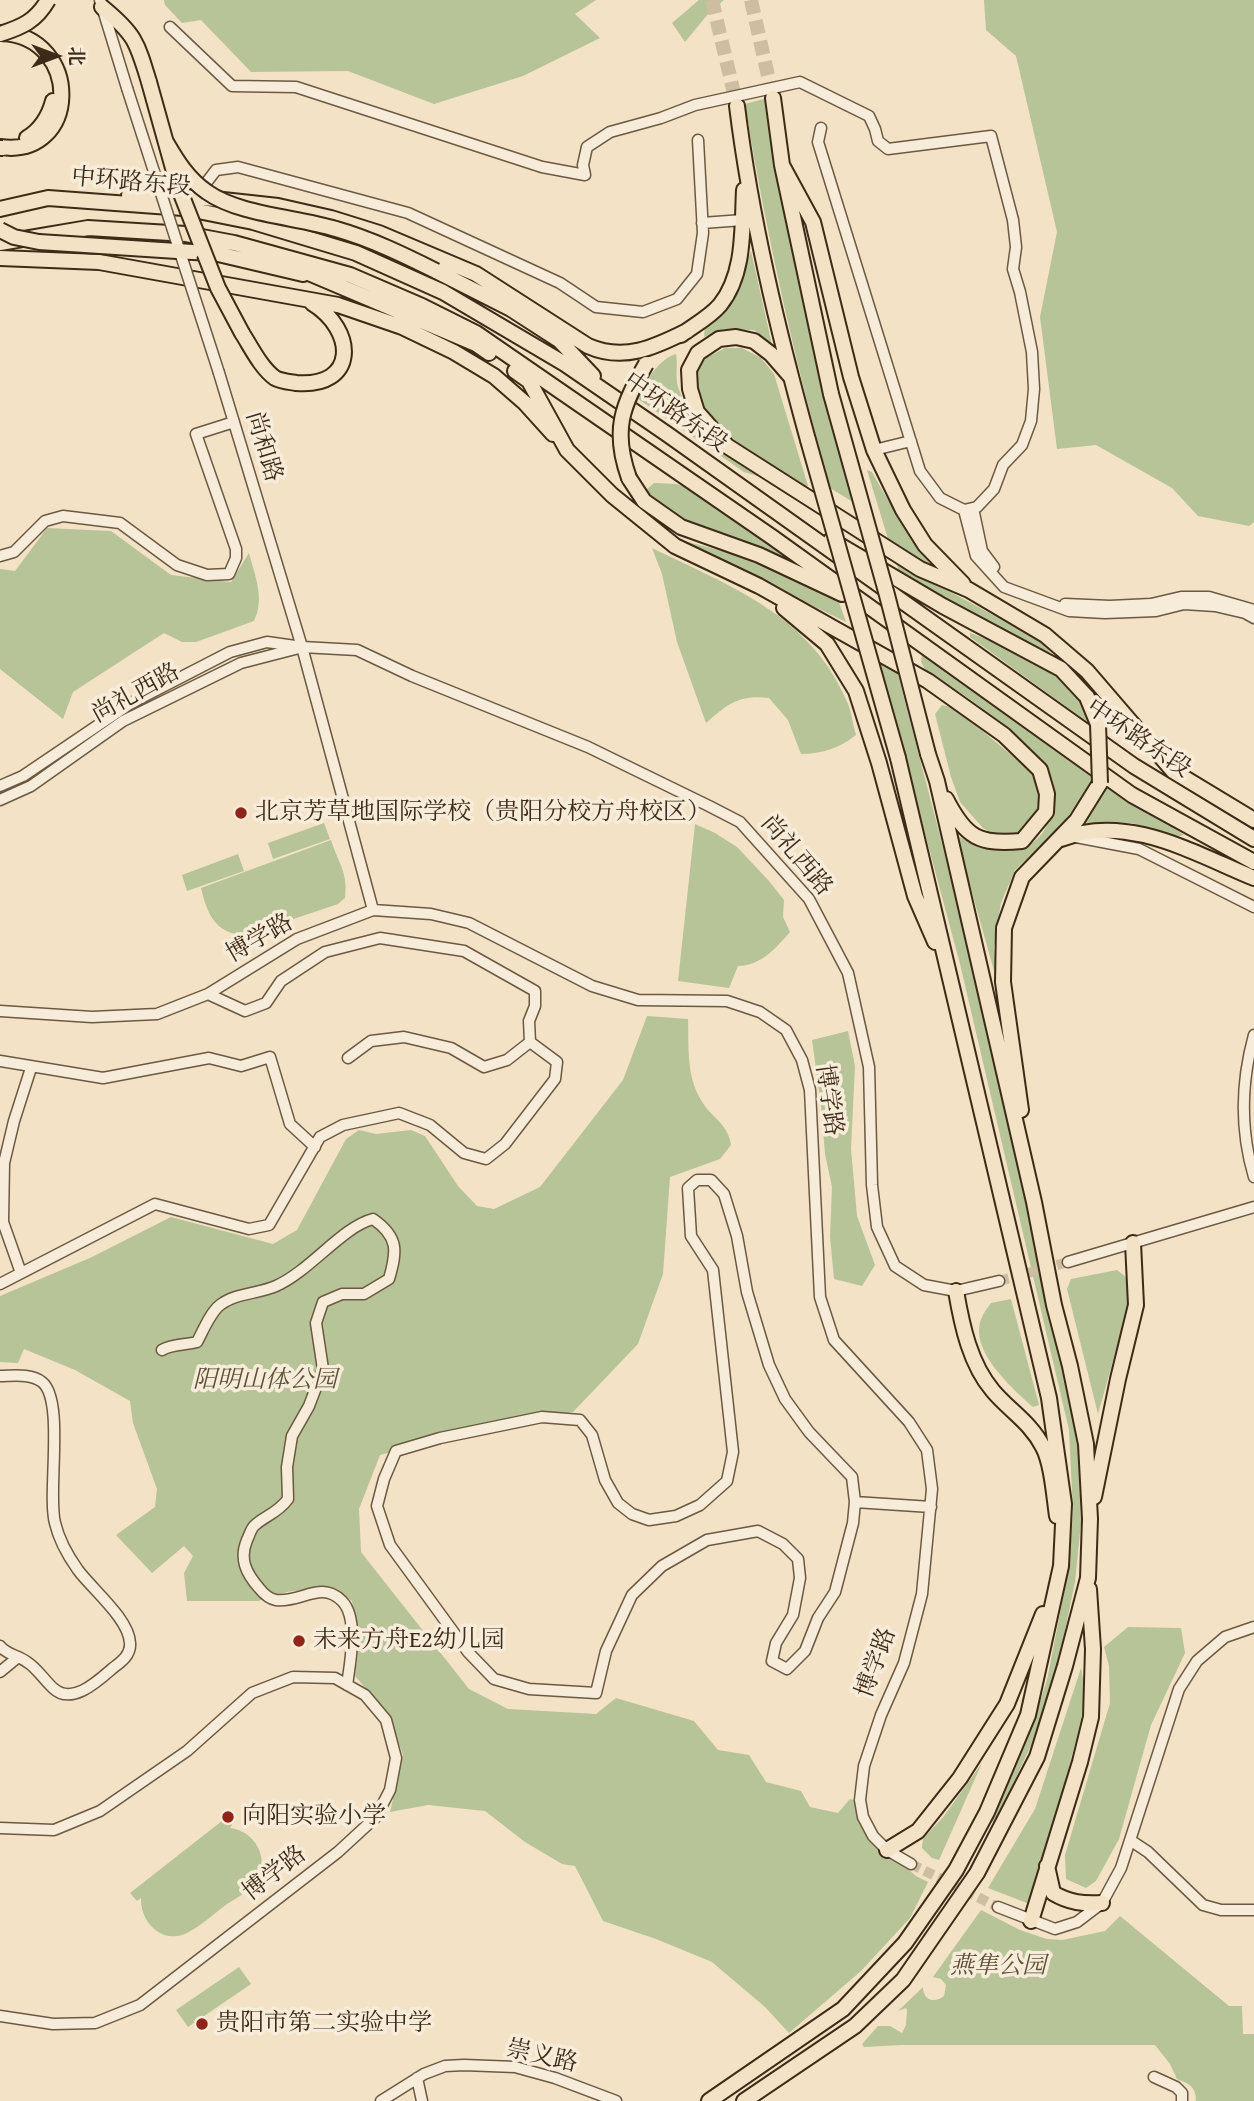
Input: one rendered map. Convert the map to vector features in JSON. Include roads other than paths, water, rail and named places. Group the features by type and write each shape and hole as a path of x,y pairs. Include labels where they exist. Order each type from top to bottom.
{"highway":[{"path":"0,35 26,25 41,13 48,0"},
{"path":"101,3 127,27 138,47 178,186 213,276 243,334 260,361 276,378 292,382 321,382 333,374 344,361 343,338 338,327 324,311 305,299"},
{"path":"0,35 23,41 40,52 52,69 55,91 50,113 34,134 21,142 0,147"},
{"path":"773,98 782,165 831,394 937,781 1034,1202 1086,1444 1090,1519 1088,1578 1093,1649 1091,1717 1080,1762 1031,1921"},
{"path":"709,2101 843,2009 905,1943 956,1870 987,1812 1028,1715 1061,1566 1064,1504 1049,1398 951,978 898,758 791,377 745,172 737,106"},
{"path":"166,142 190,178 208,193 241,206 336,228 391,249 512,309 559,340 611,395"},
{"path":"782,165 813,222 851,377 874,450 903,510 925,545 969,590"},
{"path":"745,172 741,251 732,285 719,306 646,364 626,399 620,443 629,478 644,501 681,527 760,555 869,607"},
{"path":"48,198 110,194 199,197 278,206 379,233 475,274 600,351 649,349 687,331"},
{"name":"中环路东段","path":"0,209 48,198 183,208 253,222 356,253 443,292 565,364 1134,766 1254,838"},
{"name":"中环路东段","path":"0,243 88,228 186,234 234,243 350,275 477,333 869,607 1132,796 1254,862"},
{"path":"0,230 14,237 39,242 226,256 328,281"},
{"path":"234,243 476,344 529,381 567,450"},
{"path":"0,258 99,261 338,305 402,327 454,352 494,376 525,403 612,495 675,546 759,586 928,681 1004,736 1040,770 1047,794 1046,812 1022,841 987,842 971,833 955,815 937,781"},
{"path":"791,377 771,354 754,341 736,337 719,339 698,353 689,370 690,389 696,412 727,446 920,569 969,590 1045,635 1087,671 1173,771 1254,820"},
{"path":"733,482 943,606 1061,669 1087,697 1098,724 1100,783 1064,838"},
{"path":"759,586 827,644 856,691 879,763 915,896 951,978"},
{"path":"1034,1202 1003,982 1004,928 1021,877 1049,848 1064,838 1101,829 1130,831 1163,841 1254,878"},
{"path":"1090,1519 1136,1305 1133,1243"},
{"path":"956,1291 973,1358 993,1391 1027,1422 1045,1449 1062,1540"},
{"path":"887,1850 918,1831 960,1778 1007,1704 1061,1566"},
{"path":"744,2101 855,2026 903,1979 977,1873 1037,1757 1088,1578"},
{"path":"1047,1864 1054,1893 1066,1901 1102,1903"}],"street":[{"name":"尚和路","path":"101,3 219,373 302,647 373,910"},
{"path":"170,27 232,86 296,86 542,167 585,175 583,165 587,147 610,132 695,105 800,82 869,116 878,141 888,149 991,136 1013,220 1016,247 1013,268 1032,352 1034,389 1031,421 1022,445 1003,466 994,489 977,507 969,509 940,498 920,471 818,142 821,128"},
{"path":"199,197 199,192 216,170 238,167 408,213 560,283 596,307 643,312 677,299 697,274 702,223 698,140"},
{"path":"702,223 743,220"},
{"path":"0,556 14,552 45,521 63,516 120,523 177,565 207,575 229,575 236,558 236,549 196,435 234,422"},
{"path":"874,450 911,441"},
{"path":"969,509 982,551 1005,580 1065,604 1110,606 1150,604 1181,597 1209,597 1254,610"},
{"path":"969,509 976,555 1004,587 1069,611 1156,611 1184,604 1215,606 1245,613 1254,618"},
{"name":"尚礼西路","path":"0,786 23,776 131,703 229,652 267,642 357,650 412,676 589,747 740,822 809,899 848,973 870,1067 872,1185 877,1227 895,1266 924,1285 956,1291 999,1281"},
{"name":"尚礼西路","path":"0,800 31,786 123,721 241,663 302,647"},
{"path":"1064,838 1139,849 1254,907"},
{"name":"博学路","path":"0,1011 92,1017 157,1014 208,994 297,939 373,910 431,914 469,923 592,986 638,1000 727,1001 760,1012 786,1030 802,1060 810,1090 820,1297 834,1340 909,1422 927,1451 932,1489 922,1594 904,1663 881,1715 864,1766 860,1800 863,1817 873,1836 887,1850 911,1864"},
{"path":"208,994 245,1011 267,1003 281,981 325,951 380,938 464,951 534,991 536,1006 530,1021 530,1042"},
{"path":"1254,1035 1242,1109 1254,1177"},
{"path":"348,1058 371,1041 404,1037 451,1048 484,1067 507,1060 530,1042"},
{"path":"0,1284 155,1204 249,1229 269,1225 320,1137 343,1125 399,1113 430,1125 464,1153 486,1159 506,1143 555,1079 557,1062 530,1042"},
{"path":"0,1061 103,1078 209,1058 242,1066 270,1057 290,1124 315,1147"},
{"path":"21,1273 3,1222 4,1163 31,1068"},
{"path":"696,1180 711,1180 724,1194 737,1236 747,1292 769,1365 785,1399 809,1432 852,1477 855,1502 853,1523 835,1592 818,1618 805,1651 788,1669 772,1661 776,1643 793,1615 800,1578 797,1559 783,1544 758,1531 707,1540 662,1566 632,1595 606,1651 596,1693 529,1689 494,1679 468,1652 390,1545 377,1506 384,1479 396,1451 440,1437 542,1417 580,1420 592,1435 605,1480 618,1503 632,1514 649,1520 676,1516 700,1505 727,1481 733,1451 713,1270 691,1236 688,1188 696,1180"},
{"path":"1068,1262 1254,1207"},
{"path":"162,1350 168,1346 179,1347 197,1342 217,1307 228,1300 276,1286 314,1262 359,1223 373,1219 383,1226 394,1240 396,1257 389,1279 364,1294 342,1294 323,1302 316,1323 323,1369 309,1406 292,1436 287,1467 288,1499 280,1510 254,1526 242,1551 246,1574 264,1594 274,1600 297,1598 324,1591 345,1603 351,1621 347,1685"},
{"path":"0,1376 29,1377 42,1382 50,1395 53,1414 54,1520 62,1544 79,1571 126,1628 131,1645 126,1658 104,1676 81,1692 70,1694 55,1691 26,1660 17,1658 0,1646"},
{"path":"855,1502 931,1507"},
{"path":"998,1907 1055,1929 1077,1922 1102,1903 1121,1868 1179,1689 1197,1661 1215,1645 1225,1637 1254,1627"},
{"path":"0,1672 17,1658"},
{"name":"博学路","path":"0,1828 54,1830 100,1811 187,1751 252,1693 293,1677 335,1678 365,1695 386,1720 396,1758 390,1790 376,1817 338,1852 140,2006 95,2023 53,2024 0,2016"},
{"path":"1130,1840 1148,1852 1203,1905 1220,1910 1254,1910"},
{"name":"崇义路","path":"381,2101 418,2078 445,2066 515,2067 555,2078 616,2101"},
{"path":"1154,2077 1176,2087 1182,2093 1182,2101"},
{"path":"418,2078 422,2101"}],"tunnel":[{"path":"712,0 737,106"},
{"path":"751,0 773,98"},
{"path":"999,1281 1068,1262"},
{"path":"911,1864 998,1907"}],"place":[{"name":"北京芳草地国际学校（贵阳分校方舟校区）","path":"241,813"},
{"name":"未来方舟E2幼儿园","path":"299,1641"},
{"name":"向阳实验小学","path":"228,1817"},
{"name":"贵阳市第二实验中学","path":"202,2024"}],"park label":[{"name":"阳明山体公园","path":"265,1381"},
{"name":"燕隼公园","path":"998,1967"}]}
